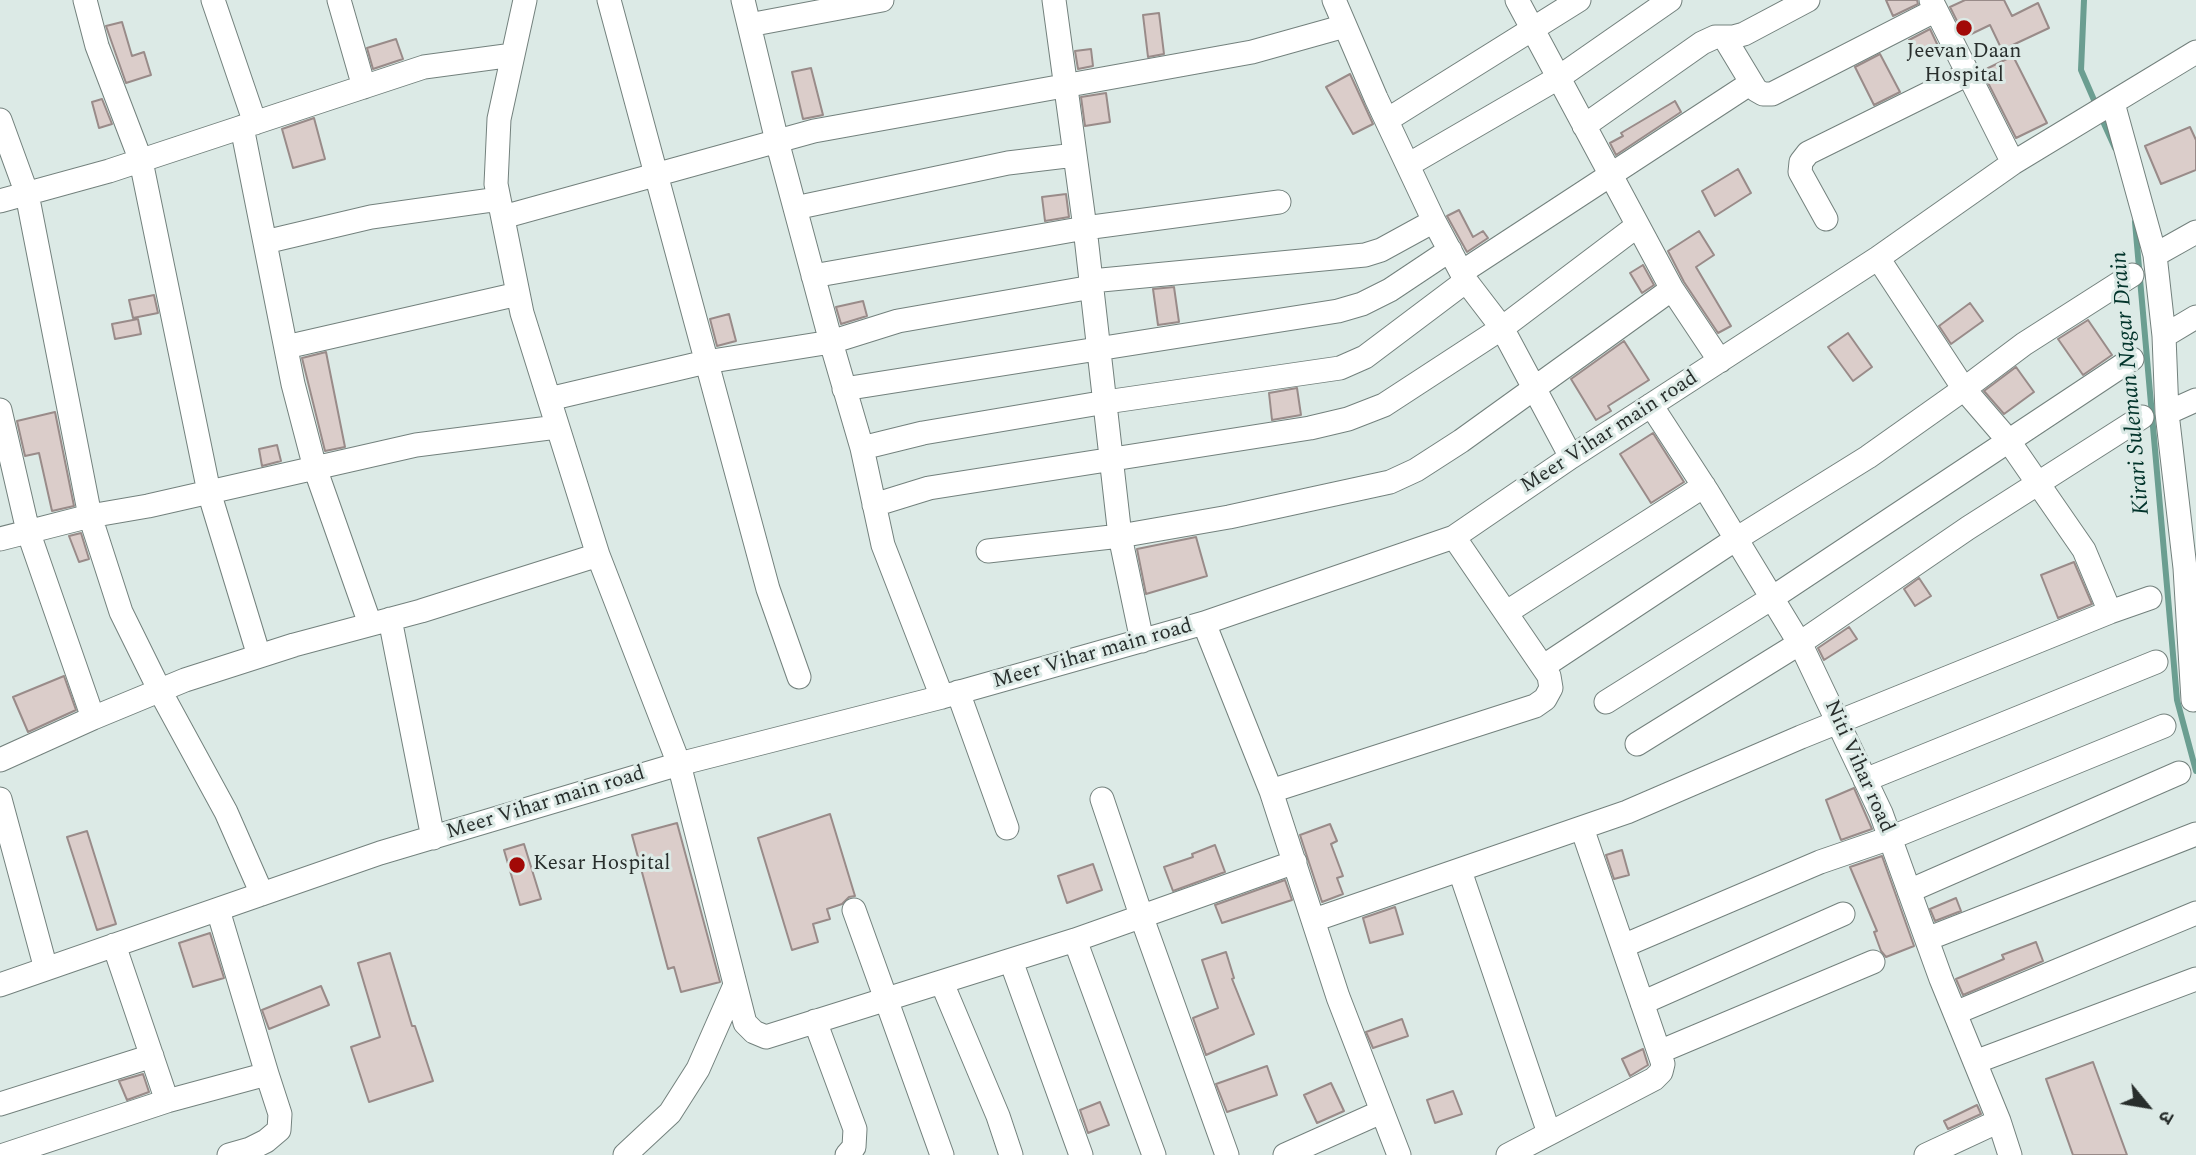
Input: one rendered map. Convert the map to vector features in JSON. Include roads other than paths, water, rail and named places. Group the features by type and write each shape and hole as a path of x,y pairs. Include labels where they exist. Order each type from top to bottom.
{"street":[{"path":"85,0 97,46 141,161 209,492 259,656"},
{"path":"213,0 249,125 265,243 315,468 380,622 433,838"},
{"path":"339,0 364,88"},
{"path":"525,0 499,119 496,184 522,313 598,555 680,764 745,1023 754,1032 766,1037 1142,918 1295,862"},
{"path":"609,0 768,589 799,677"},
{"path":"743,0 776,141 862,449 883,545 1007,828"},
{"path":"750,25 882,0"},
{"path":"1054,0 1085,228 1120,537 1142,641"},
{"path":"1334,0 1434,221 1464,277 1502,327 1571,457"},
{"path":"1517,0 1672,289 1720,361"},
{"path":"1387,120 1578,0"},
{"path":"1408,165 1558,78 1670,0"},
{"path":"1584,125 1702,43 1715,37 1744,34 1808,0"},
{"path":"1724,37 1756,90 1763,94 1772,94 1934,5 2013,163"},
{"path":"265,243 371,217 501,208 656,175 814,131 1252,52 1345,26"},
{"name":"Meer Vihar main road","path":"0,985 433,838 680,764 1204,624 1454,537 1571,457 1878,258 2013,163 2196,52"},
{"path":"0,201 141,161 424,67 513,55"},
{"path":"1826,219 1800,172 1801,162 1808,153 1968,74"},
{"path":"862,449 923,433 1105,402 1340,368 1365,357 1464,277 1610,175 1751,83"},
{"path":"2104,108 2155,255 2164,336 2167,413 2187,487 2193,700 2196,699"},
{"path":"0,120 27,194 90,516 121,612 160,691 226,811 262,894"},
{"path":"796,208 1009,163 1075,155"},
{"path":"813,276 1085,228 1279,202"},
{"path":"549,399 706,362 831,342 898,321 1091,284 1365,256 1434,221"},
{"path":"874,505 929,488 1310,428 1348,419 1384,405 1502,327 1637,226"},
{"path":"2155,255 2196,232"},
{"path":"844,389 1338,311 1390,290 1450,250"},
{"path":"1878,258 1965,389 2008,440 2084,550 2110,612"},
{"path":"1544,666 1736,539 1868,457 2024,344 2132,275"},
{"path":"988,551 1120,537 1229,517 1390,482 1416,470 1461,441 1672,289"},
{"path":"286,347 518,294"},
{"path":"2164,336 2196,317"},
{"path":"1606,702 1772,598 2132,359"},
{"path":"2167,413 2196,400"},
{"name":"Niti Vihar road","path":"1651,405 1800,643 1866,780 2010,1155"},
{"path":"0,410 28,531 93,718"},
{"path":"1637,744 1800,643 2038,482 2142,416"},
{"path":"0,539 90,516 416,445 557,428"},
{"path":"1507,612 1704,486"},
{"path":"1272,791 1535,706 1545,699 1551,688 1544,666 1454,537"},
{"path":"0,760 186,680 598,555"},
{"path":"1314,920 1583,828 1838,722 2150,598"},
{"path":"1204,624 1272,791 1338,997 1399,1155"},
{"path":"1866,780 2156,662"},
{"path":"1623,946 1820,862 1890,838 2164,726"},
{"path":"1909,891 2179,773"},
{"path":"0,799 46,969"},
{"path":"1102,799 1227,1155"},
{"path":"1508,1155 1654,1079 1661,1072 1663,1064 1583,828"},
{"path":"1927,939 2196,834"},
{"path":"1460,871 1549,1133"},
{"path":"218,909 281,1114 279,1130 266,1141 229,1155"},
{"path":"854,910 942,1155"},
{"path":"1955,1013 2196,913"},
{"path":"1642,1003 1843,914"},
{"path":"1075,940 1154,1155"},
{"path":"114,945 166,1101"},
{"path":"1011,961 1081,1155"},
{"path":"1659,1052 1873,961"},
{"path":"1975,1062 2196,979"},
{"path":"942,982 998,1116 1011,1155"},
{"path":"625,1155 670,1113 698,1069 735,985"},
{"path":"814,1021 855,1129 854,1147 847,1155"},
{"path":"0,1104 152,1056"},
{"path":"4,1155 166,1101 267,1074"},
{"path":"1285,1155 1381,1112"},
{"path":"1926,1155 1998,1121"}],"waterway":[{"name":"Kirari Suleman Nagar Drain","path":"2084,0 2081,70 2097,107"},
{"name":"Kirari Suleman Nagar Drain","path":"2101,117 2115,148"},
{"name":"Kirari Suleman Nagar Drain","path":"2135,222 2177,700 2196,771"}],"place":[{"name":"Jeevan Daan Hospital","path":"1964,28"},
{"name":"Kesar Hospital","path":"517,865"}]}
